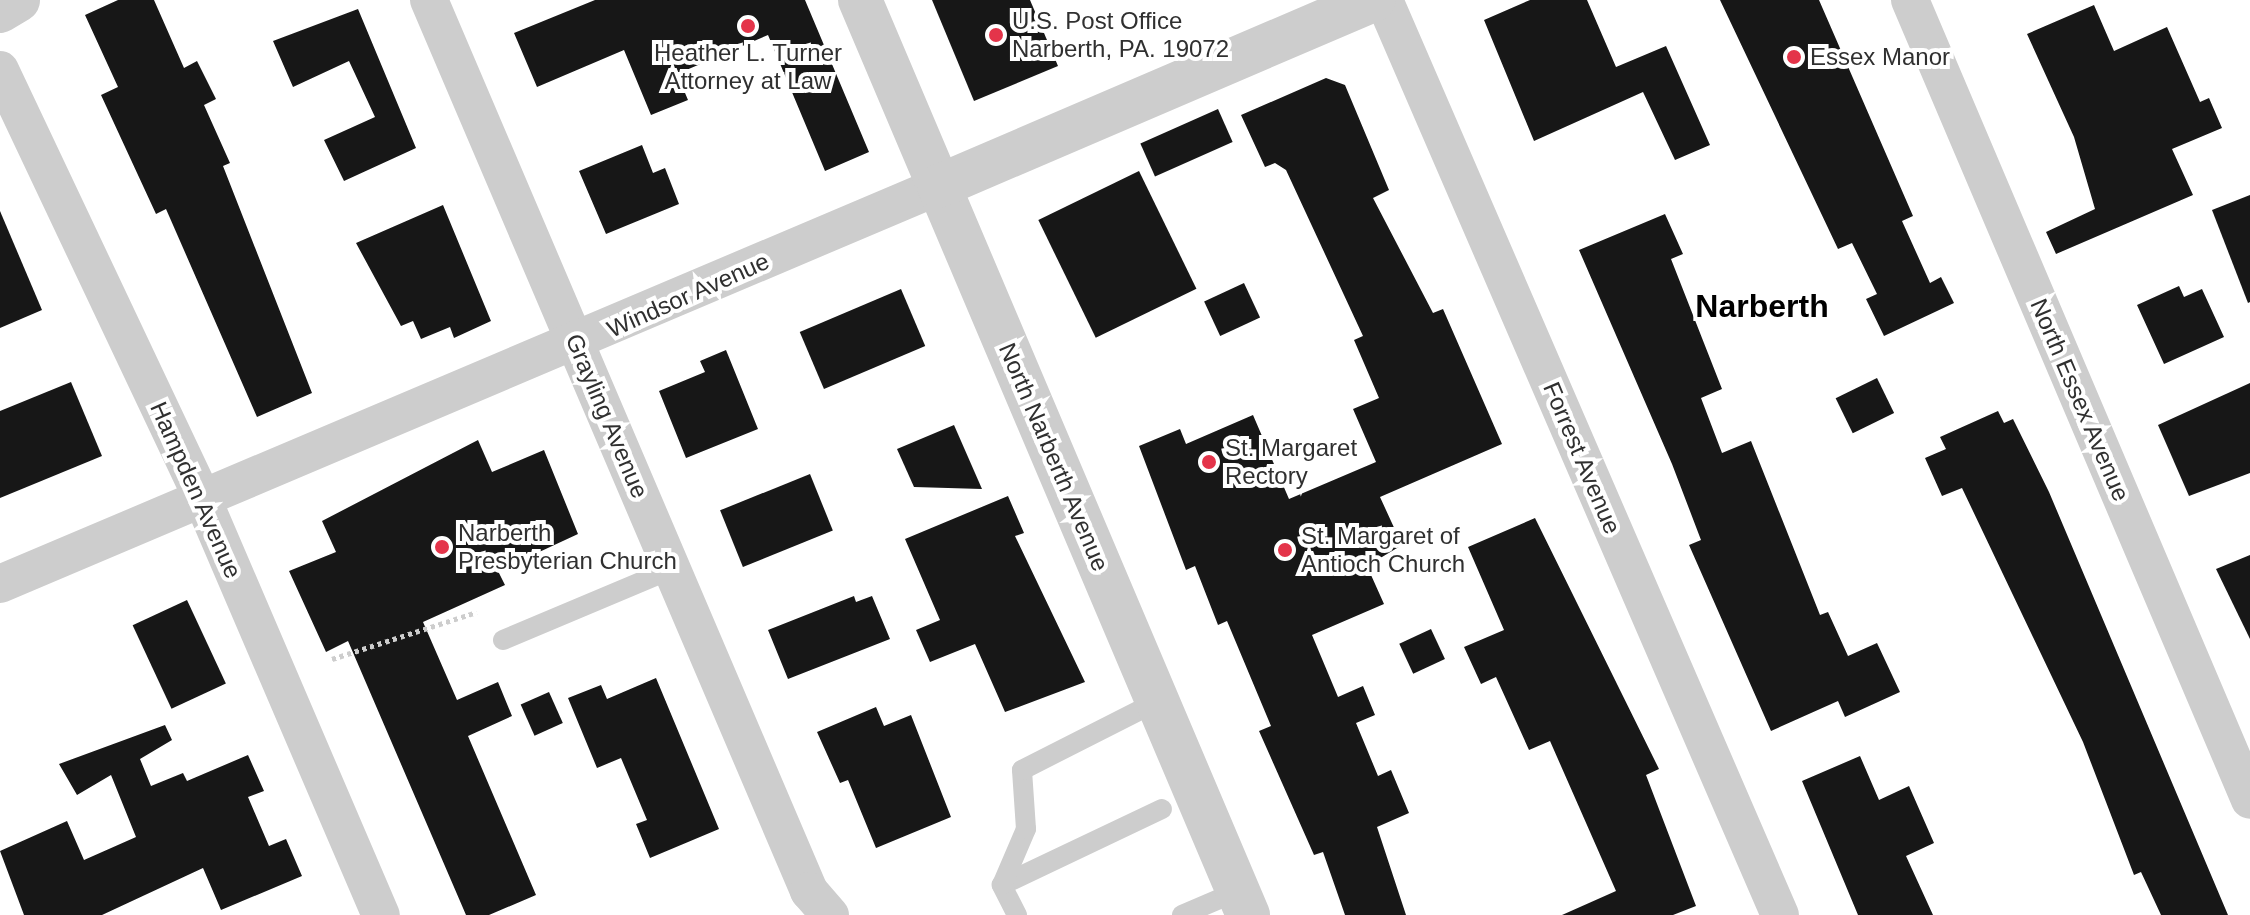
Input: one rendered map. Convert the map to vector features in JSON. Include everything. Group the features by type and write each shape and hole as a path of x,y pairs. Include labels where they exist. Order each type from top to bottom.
{"street":[{"path":"0,11 18,0"},
{"name":"Grayling Avenue","path":"429,0 809,891 830,915"},
{"name":"North Narberth Avenue","path":"860,0 1243,903"},
{"name":"Windsor Avenue","path":"0,584 577,344 1374,0"},
{"name":"Forrest Avenue","path":"1384,0 1780,915"},
{"name":"North Essex Avenue","path":"1910,0 2250,800"},
{"name":"Hampden Avenue","path":"0,70 202,498 381,915"}],"lane":[{"path":"503,640 672,569"},
{"path":"1017,915 1002,885 1026,829 1022,770 1158,701"},
{"path":"1002,885 1162,809"},
{"path":"1182,915 1243,903"}],"path":[{"path":"332,659 477,612"}],"building":[{"path":"118,0 154,0 184,68 197,61 216,99 204,105 230,163 223,166 312,393 257,417 166,209 156,214 101,95 118,87 85,15"},
{"path":"595,0 805,0 869,152 825,171 768,35 677,74 688,100 651,115 624,50 537,87 514,33"},
{"name":"U.S. Post Office Narberth, PA. 19072","path":"932,0 1030,0 1058,66 974,101"},
{"path":"1530,0 1587,0 1616,67 1666,46 1710,145 1675,160 1643,92 1534,141 1484,20"},
{"path":"1720,0 1819,0 1913,216 1902,221 1930,283 1941,277 1954,303 1884,336 1866,299 1877,294 1852,243 1838,249"},
{"path":"2094,5 2114,51 2167,27 2200,102 2209,98 2222,128 2172,149 2193,195 2056,254 2046,232 2095,209 2074,137 2027,34"},
{"path":"358,9 416,148 344,181 324,140 375,117 349,61 293,87 273,41"},
{"path":"1326,78 1345,85 1389,190 1373,198 1433,313 1443,309 1502,444 1380,497 1402,545 1367,566 1384,604 1312,635 1338,697 1363,686 1375,715 1356,723 1378,776 1391,770 1409,813 1377,827 1406,915 1345,915 1323,852 1314,855 1259,731 1271,726 1227,621 1218,625 1195,566 1186,570 1139,446 1180,429 1186,444 1253,415 1289,499 1376,462 1353,409 1379,398 1354,340 1363,336 1286,170 1275,163 1265,167 1241,115"},
{"path":"1218,109 1233,142 1155,176 1140,144"},
{"path":"642,145 653,173 665,168 679,204 606,234 579,171"},
{"path":"1139,171 1196,289 1096,338 1038,220"},
{"path":"2250,195 2250,302 2248,303 2212,210"},
{"path":"443,205 491,321 454,338 450,327 421,339 413,321 401,326 356,243"},
{"path":"0,211 42,310 0,328"},
{"path":"1665,214 1683,254 1671,259 1722,389 1701,398 1722,453 1751,441 1820,615 1828,612 1848,656 1877,643 1900,692 1845,717 1838,701 1771,731 1689,545 1701,540 1672,464 1579,250"},
{"path":"1244,283 1260,317 1220,336 1204,302"},
{"path":"2179,286 2184,297 2202,289 2224,337 2164,364 2137,305"},
{"path":"901,289 925,346 824,389 800,332"},
{"path":"726,350 758,429 686,458 659,391 705,372 700,361"},
{"path":"1877,378 1894,413 1853,433 1836,398"},
{"path":"71,382 102,456 0,498 0,411"},
{"path":"2250,383 2250,473 2189,496 2158,425"},
{"path":"1998,411 2004,423 2013,419 2049,492 2228,915 2161,915 2141,872 2134,875 2083,742 1962,488 1942,496 1925,458 1946,449 1940,437"},
{"path":"954,425 982,489 914,487 897,449"},
{"path":"478,440 492,472 544,450 578,534 498,571 505,585 423,622 457,700 498,682 512,716 468,736 536,895 489,915 466,915 348,641 326,652 289,571 336,552 322,521"},
{"path":"810,474 833,531 743,567 720,510"},
{"path":"1008,496 1024,533 1015,536 1085,682 1005,712 975,644 930,662 916,630 940,620 905,539"},
{"path":"1535,518 1659,769 1646,775 1696,906 1673,915 1562,915 1616,891 1550,741 1529,750 1496,677 1481,684 1464,647 1504,630 1468,547"},
{"path":"2250,555 2250,639 2216,569"},
{"path":"854,596 856,602 872,596 890,639 788,679 768,630"},
{"path":"187,600 226,683 172,709 133,625"},
{"path":"1431,629 1445,659 1413,674 1399,644"},
{"path":"656,678 719,829 650,858 636,824 647,820 621,758 597,768 568,698 601,685 607,699"},
{"path":"549,692 563,723 535,736 521,705"},
{"path":"876,707 884,726 911,715 951,817 876,848 848,780 840,783 817,732"},
{"path":"165,725 172,740 140,759 151,786 183,773 187,781 248,755 264,791 248,797 269,846 286,839 302,876 221,910 203,868 102,915 24,915 0,851 67,821 84,860 136,837 111,775 77,795 59,764"},
{"path":"1860,756 1879,800 1909,786 1934,843 1906,856 1933,915 1858,915 1802,781"}],"place":[{"name":"Heather L. Turner Attorney at Law","path":"748,26"},
{"name":"U.S. Post Office Narberth, PA. 19072","path":"996,35"},
{"name":"Essex Manor","path":"1794,57"},
{"name":"St. Margaret Rectory","path":"1209,462"},
{"name":"Narberth Presbyterian Church","path":"442,547"},
{"name":"St. Margaret of Antioch Church","path":"1285,550"}],"district":[{"name":"Narberth","path":"1762,306"}]}
